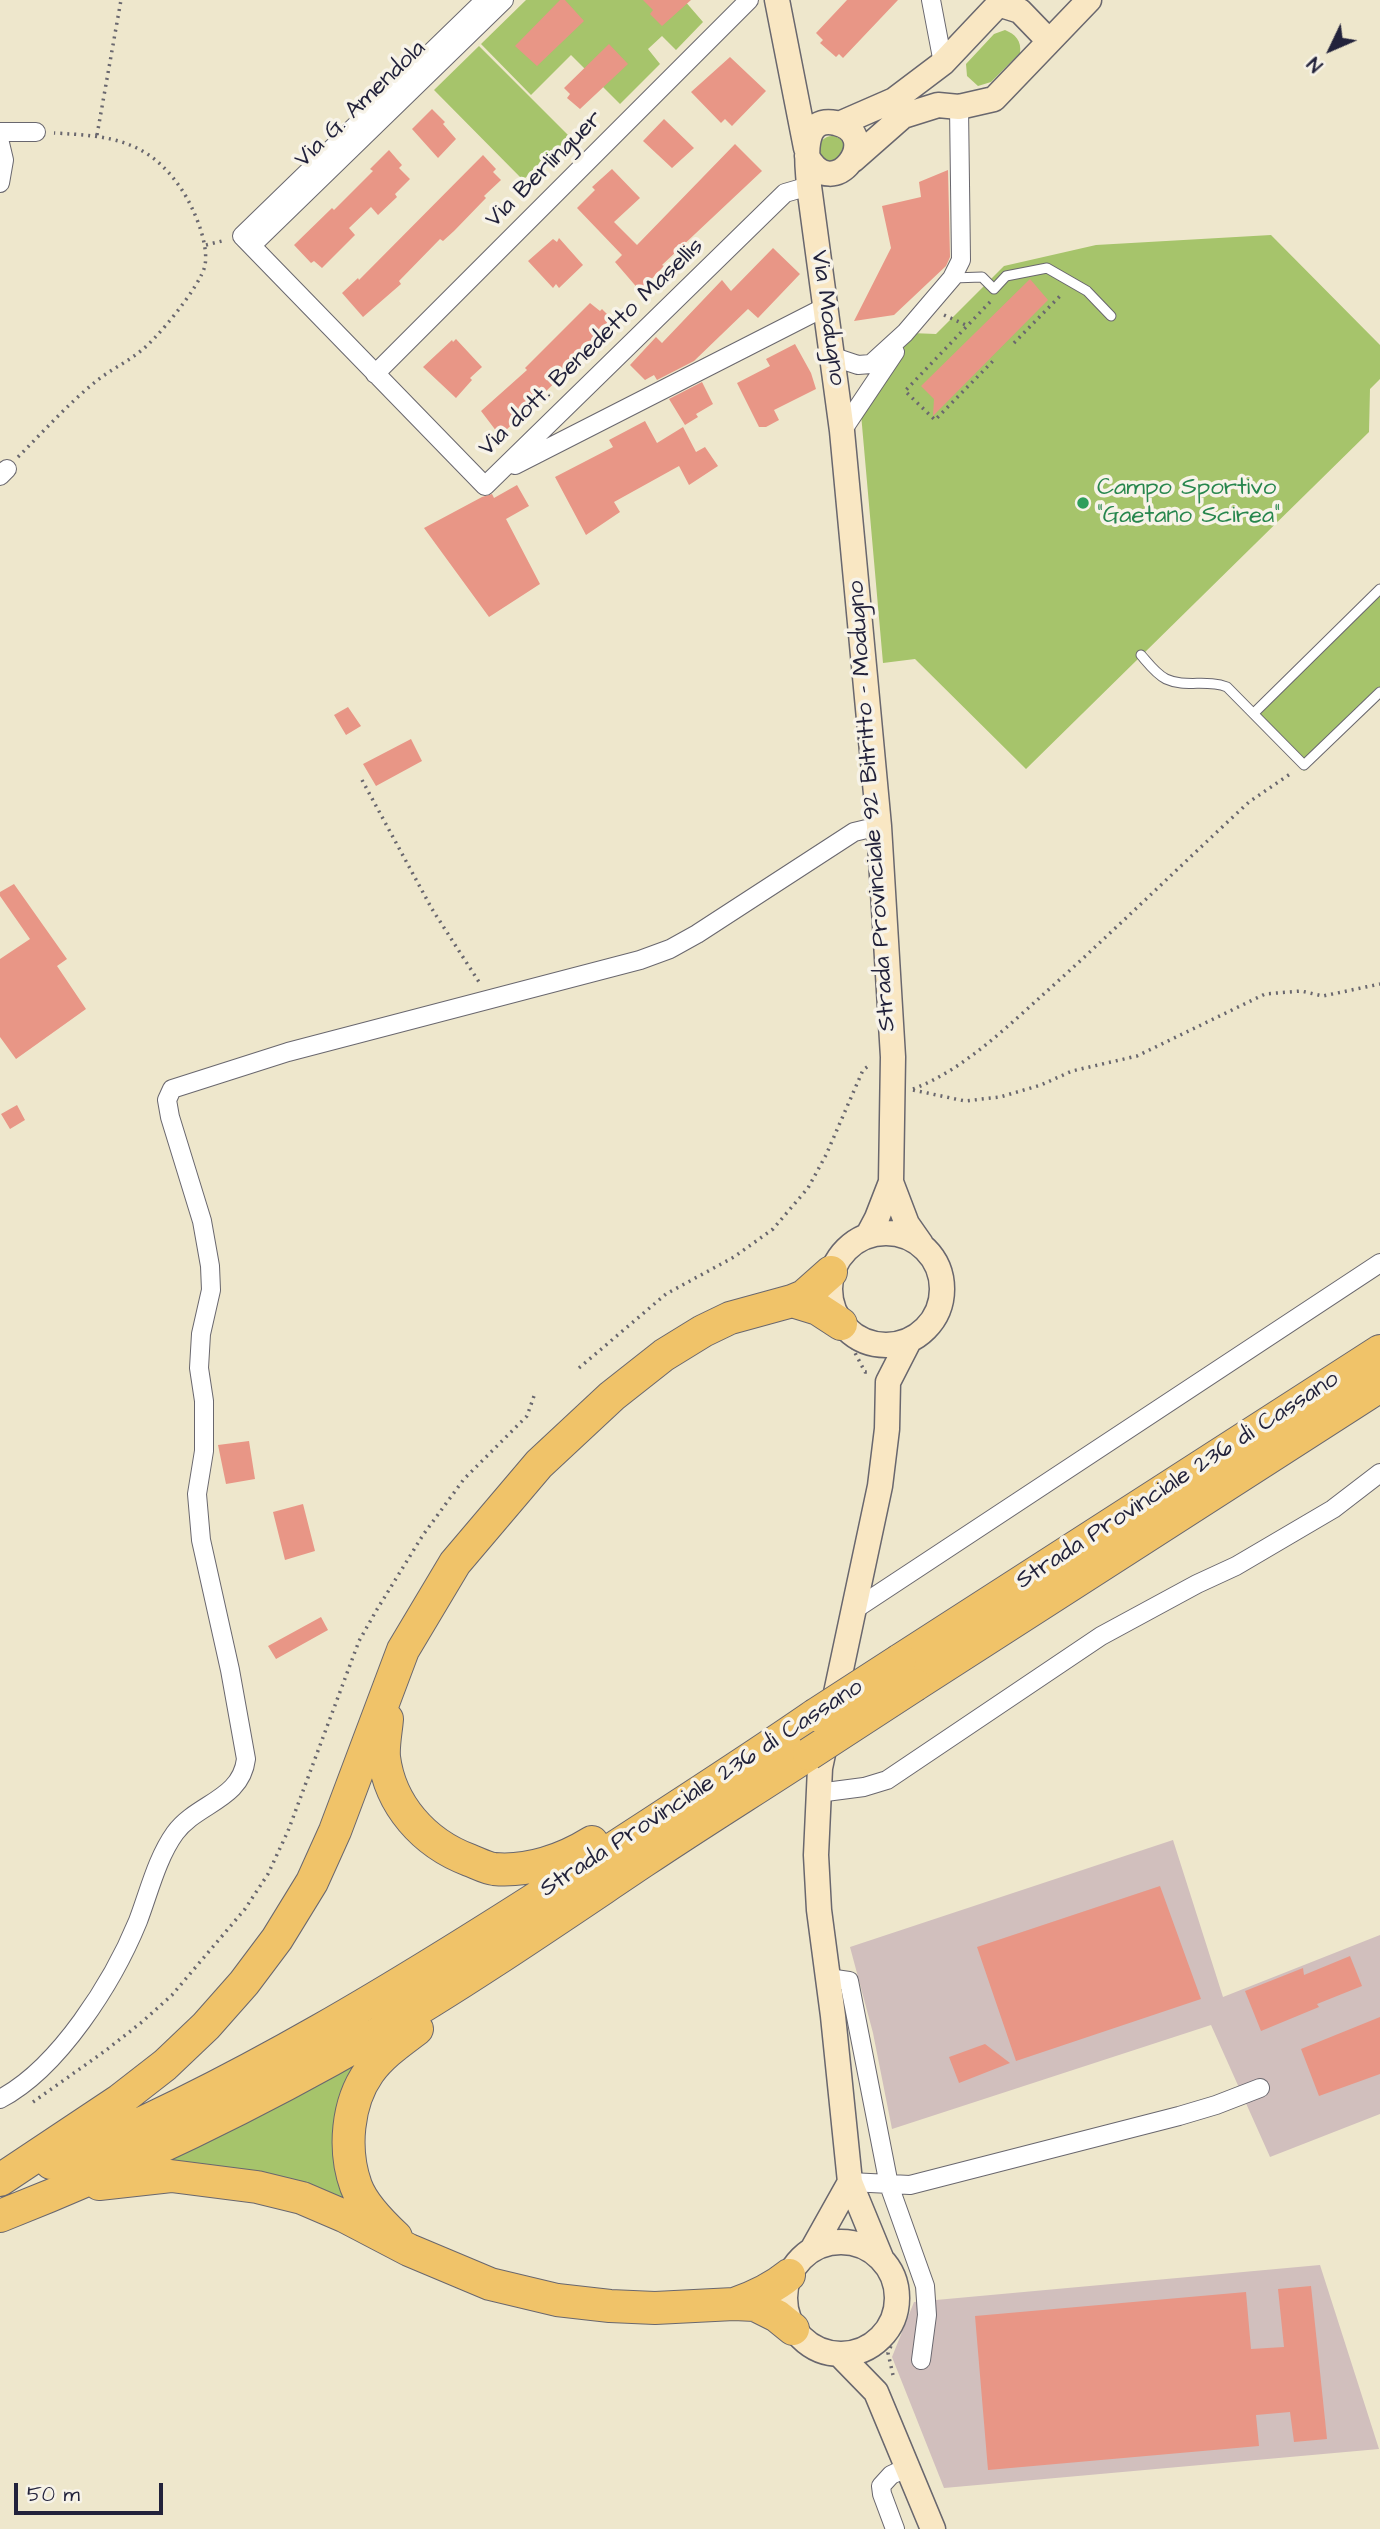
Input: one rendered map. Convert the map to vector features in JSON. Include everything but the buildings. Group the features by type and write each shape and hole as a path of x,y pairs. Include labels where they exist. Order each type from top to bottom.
{"highway":[{"path":"0,2182 120,2100 165,2065 206,2026 244,1983 277,1939 312,1882 335,1831 402,1650 455,1563 539,1464 612,1396 664,1355 703,1331 742,1314 792,1301 811,1292 830,1263"},
{"path":"792,1301 818,1309 852,1332"},
{"name":"Strada Provinciale 236 di Cassano","path":"0,2216 84,2183 280,2088 379,2033 536,1935 809,1754 907,1672 1380,1351"},
{"name":"Strada Provinciale 236 di Cassano","path":"0,2182 83,2150 163,2113 265,2062 363,2007 531,1902 815,1715 907,1672 1380,1386"},
{"path":"402,1650 388,1714 384,1756 394,1797 418,1828 451,1853 492,1869 527,1868 575,1853 706,1768 815,1715"},
{"path":"409,2250 379,2220 356,2187 349,2152 350,2113 368,2073 384,2054 449,2004 555,1936 646,1860"},
{"path":"84,2183 106,2184 171,2176 257,2187 302,2198 344,2216 409,2250 490,2284 557,2300 654,2308 755,2305 778,2316 794,2337"},
{"path":"734,2304 775,2286 789,2275"}],"main road":[{"path":"777,0 806,152 811,163 824,172 847,165"},
{"path":"810,195 903,116 938,106 959,107 994,99 1088,0"},
{"path":"806,152 810,133 894,100 943,63 995,8 1001,5 1020,11 1049,41"},
{"path":"796,97 808,112 853,135 856,143 847,165"},
{"name":"Via Modugno","path":"806,152 842,431"},
{"name":"Strada Provinciale 92 Bitritto - Modugno","path":"842,431 878,826 893,1057 891,1182"},
{"path":"835,2359 869,2347 880,2338 891,2325 897,2291 892,2274 882,2260 850,2182 819,1910 816,1855 820,1768 880,1486 887,1429 888,1382 878,1359 832,1308 829,1290 830,1263 877,1218 891,1182"},
{"path":"888,1382 936,1315 942,1296 941,1277 931,1247 907,1224 891,1182"},
{"path":"861,1232 905,1235 931,1247"},
{"path":"852,1332 878,1345 917,1341"},
{"path":"813,2248 850,2182"},
{"path":"876,2392 835,2359 794,2337 786,2312 784,2294 789,2275 798,2260 813,2248 831,2242 849,2242 867,2248 882,2260"},
{"path":"880,2338 876,2392 933,2529"}],"street":[{"path":"372,119 485,0"},
{"name":"Via G. Amendola","path":"247,240 372,119 504,0"},
{"name":"Via Berlinguer","path":"375,374 749,0"},
{"path":"931,0 943,63"},
{"path":"834,357 858,365 871,364 905,333 952,278 961,260 959,107"},
{"path":"0,132 36,132"},
{"path":"0,143 4,160 0,183"},
{"name":"Via dott. Benedetto Masellis","path":"247,240 485,486 785,193 810,195"},
{"path":"499,473 825,307"},
{"path":"842,431 905,333"},
{"path":"0,2099 20,2089 43,2067 102,1994 124,1952 163,1855 176,1832 202,1808 231,1791 245,1774 246,1759 230,1670 201,1540 197,1494 204,1451 204,1401 198,1368 201,1334 211,1290 210,1266 202,1221 170,1117 167,1100 172,1089 288,1052 640,960 670,949 854,832 878,826"},
{"path":"855,1610 1380,1263"},
{"path":"818,1793 864,1787 887,1780 1101,1636 1267,1548 1333,1509 1380,1473"},
{"path":"828,1978 849,1981 889,2185 925,2286 928,2315 921,2360"},
{"path":"850,2182 910,2185 1179,2116 1260,2088"},
{"path":"895,2529 881,2486 891,2475 908,2467"}],"lane":[{"path":"952,278 982,277 994,289 1006,276 1046,268 1087,291 1111,316"},
{"path":"1254,713 1380,589"},
{"path":"1141,655 1164,678 1180,684 1217,684 1227,688 1304,765 1380,692"}],"path":[{"path":"97,135 121,0"},
{"path":"4,472 95,382 141,352 159,335 205,267 206,245 187,197 175,179 140,148 125,141 97,135 36,132"},
{"path":"1014,343 1064,292 1058,287"},
{"path":"993,299 905,391 935,420 995,359"},
{"path":"927,307 968,326"},
{"path":"911,1089 927,1084 956,1066 1012,1023 1249,802 1304,765"},
{"path":"362,780 432,909 490,999"},
{"path":"911,1089 965,1101 999,1097 1041,1085 1072,1071 1137,1056 1265,994 1301,991 1323,996 1380,984"},
{"path":"579,1368 666,1294 734,1257 773,1229 808,1188 826,1155 863,1070 877,1061 893,1057"},
{"path":"911,1089 911,1102"},
{"path":"830,1263 834,1248 861,1232"},
{"path":"917,1341 943,1323 951,1306 954,1286 950,1266 931,1247"},
{"path":"29,2105 105,2051 172,1995 245,1909 268,1874 288,1831 364,1631 423,1535 464,1479 527,1416 534,1396"},
{"path":"794,2337 800,2351 817,2361 835,2359"}],"shaded area":[{"path":"1173,1840 1223,1997 1380,1935 1380,2114 1270,2157 1211,2025 892,2129 873,2033 850,1947"},
{"path":"1320,2265 1379,2449 944,2488 892,2357 914,2302"}],"green space":[{"path":"526,0 684,0 703,22 676,50 662,36 648,49 660,64 620,104 571,55 531,95 481,44"},
{"path":"1005,30 1017,38 1020,53 991,82 978,86 967,76 966,64 994,34"},
{"path":"479,46 579,146 565,159 554,150 523,180 434,90"},
{"path":"832,136 841,140 845,149 841,158 832,162 823,158 819,149 823,140"},
{"name":"Campo Sportivo \"Gaetano Scirea\"","path":"1271,235 1380,345 1380,379 1370,389 1369,432 1026,769 915,659 883,663 861,414 911,333 936,334 1004,266 1096,245"},
{"path":"1380,592 1380,699 1304,771 1252,719 1254,713"},
{"path":"349,2065 354,2069 345,2201 168,2164 169,2159"}],"place":[{"name":"Campo Sportivo \"Gaetano Scirea\"","path":"1083,503"}]}
